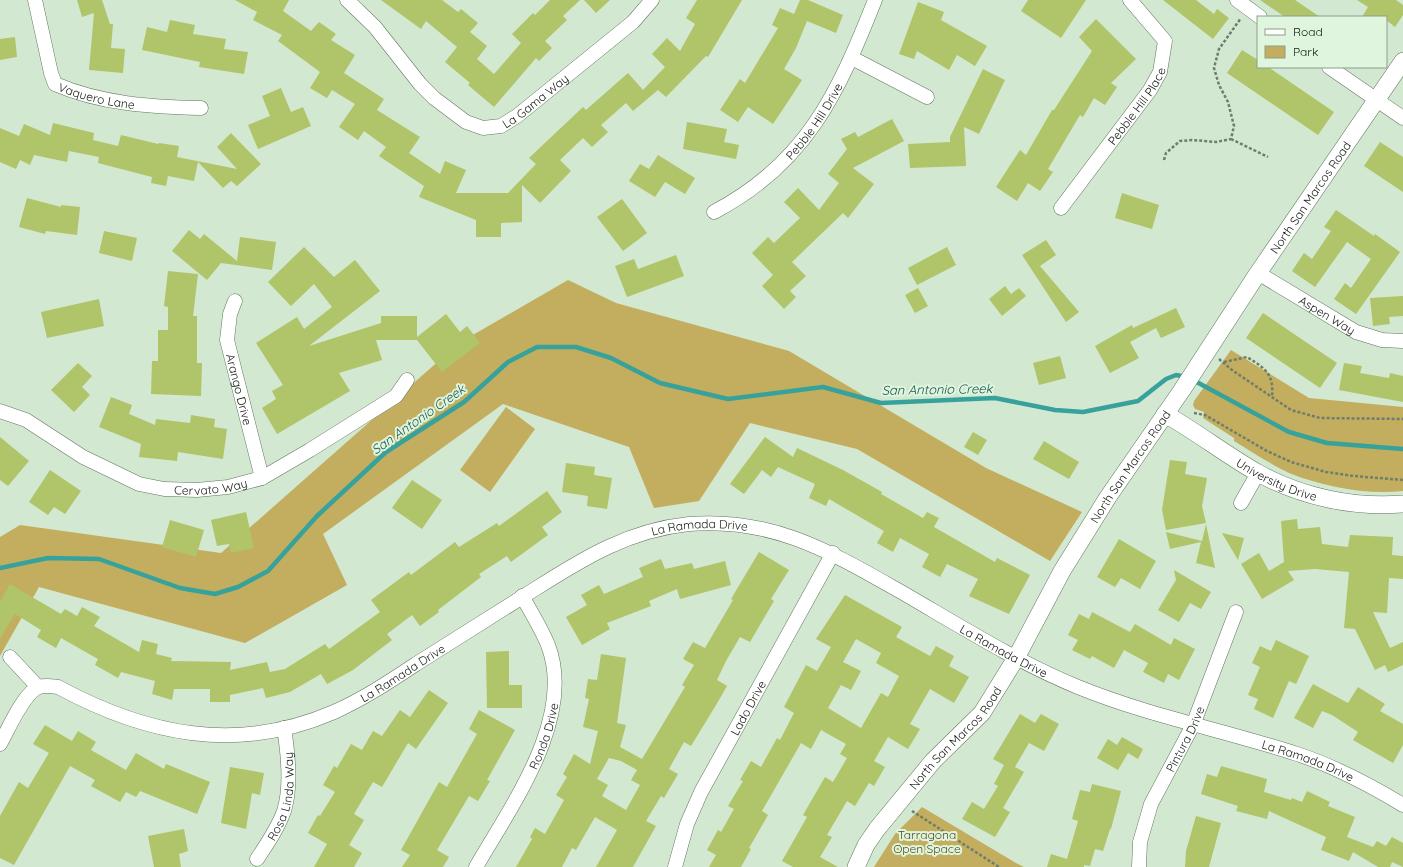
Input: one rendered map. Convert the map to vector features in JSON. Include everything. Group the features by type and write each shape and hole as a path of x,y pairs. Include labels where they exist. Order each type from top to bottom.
{"street":[{"name":"Vaquero Lane","path":"35,0 51,73 55,84 70,91 146,107 201,108"},
{"name":"La Gama Way","path":"347,0 375,27 420,84 434,98 466,122 483,128 501,126 517,116 633,22 652,0"},
{"name":"Pebble Hill Drive","path":"714,212 740,198 772,172 804,140 827,105 852,58 876,0"},
{"name":"Pebble Hill Place","path":"1061,208 1150,90 1160,72 1165,41 1130,0"},
{"path":"1237,0 1259,16"},
{"path":"852,58 927,97"},
{"name":"North San Marcos Road","path":"856,867 866,845 899,803 934,761 982,713 1016,658 1062,571 1108,497 1182,390 1258,273 1403,61"},
{"path":"1329,68 1403,118"},
{"name":"Aspen Way","path":"1258,273 1356,332 1382,340 1403,341"},
{"name":"Arango Drive","path":"235,301 230,314 227,340 262,478"},
{"name":"Cervato Way","path":"0,411 26,420 83,457 139,484 164,489 197,490 228,487 262,478 396,396 407,380"},
{"name":"University Drive","path":"1165,414 1258,473 1290,488 1318,497 1352,504 1403,504"},
{"path":"1241,503 1258,473"},
{"name":"La Ramada Drive","path":"38,687 48,685 58,687 114,715 161,729 187,733 229,735 258,733 284,728 330,714 357,701 575,563 619,540 641,533 688,524 720,523 756,527 789,535 833,553 1016,658 1077,686 1139,710 1300,754 1359,780 1403,805"},
{"name":"Lado Drive","path":"674,867 687,824 701,792 833,553"},
{"name":"Ronda Drive","path":"476,867 532,769 547,734 554,690 554,668 548,646 522,596"},
{"name":"Pintura Drive","path":"1138,867 1140,842 1151,804 1194,725 1236,612"},
{"path":"0,744 27,696 38,687 10,658"},
{"name":"Rosa Linda Way","path":"257,859 271,839 284,810 288,778 284,728"}],"path":[{"path":"1231,139 1234,126 1228,102 1218,85 1214,68 1219,49 1248,8"},
{"path":"1164,160 1166,153 1180,141 1192,140 1216,142 1231,139 1268,157"},
{"path":"1204,356 1224,362 1232,370 1291,410 1320,418 1403,420"},
{"path":"1224,362 1247,357 1265,368 1273,383 1272,397"},
{"path":"1190,412 1205,415 1267,451 1291,462 1326,472 1403,480"},
{"path":"899,803 999,867"}],"green space":[{"path":"568,280 616,303 789,351 986,468 1082,512 1050,561 857,449 750,423 699,501 654,508 629,447 503,404 323,534 347,585 245,643 39,587 0,656 0,537 20,525 221,553 459,343"},
{"path":"1231,350 1309,398 1403,407 1403,491 1360,491 1331,486 1302,478 1289,473 1261,458 1234,441 1234,438 1203,418 1204,412 1195,409 1193,405 1194,401"},
{"path":"506,407 535,429 490,492 460,470"},
{"name":"Tarragona Open Space","path":"922,807 1024,867 874,867 895,834"}],"building":[{"path":"77,0 102,0 110,24 113,24 111,48 125,49 123,73 89,70 94,13 82,17"},
{"path":"235,0 289,0 283,11 311,31 319,22 336,34 331,40 355,55 344,73 384,99 377,110 420,137 409,153 440,174 445,161 466,170 456,193 508,193 536,164 529,158 583,107 586,110 628,73 643,90 665,67 652,54 667,38 680,51 695,24 686,18 697,0 742,0 708,57 706,56 666,97 658,90 633,111 626,103 601,125 608,132 592,147 583,138 560,160 571,171 540,203 522,185 522,222 501,223 501,237 476,237 476,220 419,197 424,186 379,156 386,147 364,131 358,140 339,127 355,104 332,90 327,98 310,88 320,72 278,41 282,35 253,20 257,12"},
{"path":"381,0 442,0 458,12 461,9 478,23 470,32 487,46 477,59 494,74 521,43 512,34 533,13 535,15 550,0 580,0 563,16 567,20 545,41 552,48 539,61 536,58 494,107 468,85 470,83 445,62 457,47 426,21 421,29"},
{"path":"584,0 610,0 596,13"},
{"path":"800,0 808,0 843,15 836,33 807,21 796,48 784,69 802,80 773,124 748,107 738,122 720,110 740,79 745,83 778,28 772,25 780,8 794,14"},
{"path":"1028,0 1086,0 1061,38 1021,11"},
{"path":"1163,0 1196,0 1214,14 1217,9 1229,18 1213,39"},
{"path":"1260,0 1295,0 1319,16 1284,16"},
{"path":"1357,0 1396,0 1403,5 1403,15 1395,27 1387,21 1387,16 1363,16 1368,7"},
{"path":"918,2 944,12 941,20 987,46 975,66 957,55 949,70 917,51 914,59 899,54"},
{"path":"1096,19 1136,59 1111,83 1117,87 1105,105 1094,98 1083,117 1080,115 1048,169 1053,172 1040,191 1028,183 1017,201 996,187 1020,150 1026,155 1052,110 1054,110 1092,51 1079,37"},
{"path":"170,20 195,25 193,34 226,39 224,49 248,52 244,74 199,67 200,62 142,50 147,27 167,32"},
{"path":"15,37 17,57 0,60 0,39"},
{"path":"1242,50 1257,59 1257,68 1269,68 1334,112 1318,135 1227,73"},
{"path":"983,69 1005,80 979,134 964,127 966,166 910,168 908,144 950,142 950,137"},
{"path":"281,88 291,112 303,107 311,126 258,149 248,125 270,116 262,96"},
{"path":"892,119 904,141 853,168 874,184 848,218 843,213 792,262 806,276 790,291 796,297 784,309 762,286 773,275 752,253 768,237 774,243 800,218 784,202 798,188 819,210 839,183 828,174 847,149 841,139 855,132 858,137"},
{"path":"687,122 727,129 724,142 739,145 736,159 683,149"},
{"path":"53,123 94,133 93,140 118,146 121,135 158,144 179,146 177,157 237,169 217,147 231,133 261,164 237,186 231,181 223,188 198,162 194,181 168,176 166,186 151,183 152,177 98,163 99,157 69,151 67,162 34,155 30,165 20,160 16,169 0,162 0,128 19,136 24,124 50,135"},
{"path":"1380,142 1403,157 1403,192 1364,166"},
{"path":"658,155 695,178 685,194 665,182 655,197 629,181 640,164 649,169"},
{"path":"1122,193 1159,205 1152,229 1115,218"},
{"path":"27,198 61,207 61,205 80,207 77,235 46,231 45,234 19,227"},
{"path":"622,199 647,233 623,251 597,217"},
{"path":"1336,210 1374,236 1375,234 1400,252 1356,314 1334,299 1345,283 1351,288 1371,259 1347,242 1315,287 1292,271 1304,253 1312,259 1331,231 1324,227"},
{"path":"189,230 200,239 204,234 237,261 240,237 276,242 272,270 221,263 207,280 172,251"},
{"path":"104,231 137,238 132,261 99,253"},
{"path":"1046,240 1056,255 1040,266 1079,312 1066,322 1022,255"},
{"path":"304,247 334,277 355,260 380,291 309,346 381,323 381,316 417,316 417,337 446,314 460,332 467,326 480,343 442,372 417,340 376,340 382,360 339,373 350,391 277,434 262,408 276,399 272,391 283,385 256,343 297,317 304,329 332,307 314,284 291,306 268,282"},
{"path":"947,247 956,265 917,285 908,268"},
{"path":"676,255 684,276 627,297 615,266 634,259 638,269"},
{"path":"168,271 198,274 193,316 197,316 197,363 202,363 201,396 151,394 152,361 158,361 158,330 168,330 168,307 164,306"},
{"path":"1005,286 1011,294 1019,288 1026,296 1002,316 989,299"},
{"path":"918,288 928,306 915,313 905,295"},
{"path":"1403,296 1403,316 1389,317 1390,324 1373,326 1370,298"},
{"path":"99,299 104,326 47,338 41,312"},
{"path":"1176,308 1185,327 1161,338 1156,328 1130,342 1139,358 1110,373 1095,346 1132,325 1133,328"},
{"path":"1263,313 1337,363 1320,388 1246,338"},
{"path":"1060,356 1066,378 1039,385 1033,363"},
{"path":"78,363 92,376 82,387 90,395 74,412 51,390"},
{"path":"1344,363 1362,366 1360,373 1389,378 1390,373 1403,376 1403,402 1339,390"},
{"path":"111,397 132,405 129,414 155,425 156,419 190,423 191,415 215,419 214,427 227,429 223,459 178,452 177,461 139,457 141,444 99,427"},
{"path":"973,432 987,440 978,455 964,447"},
{"path":"0,437 29,461 8,486 0,480"},
{"path":"765,437 793,457 797,448 843,470 882,492 881,494 923,518 927,512 939,518 934,527 995,562 997,558 1030,575 1009,614 969,596 978,579 947,564 940,577 922,567 929,554 900,538 893,552 877,543 884,531 829,499 826,506 809,498 815,484 778,467 771,477 762,470 744,494 730,484"},
{"path":"1044,441 1079,462 1069,479 1033,459"},
{"path":"1170,460 1187,462 1185,474 1207,478 1202,506 1206,523 1166,530 1162,510"},
{"path":"566,463 595,467 594,475 612,478 607,509 587,506 588,496 562,492"},
{"path":"50,470 81,491 65,514 54,507 48,515 29,502"},
{"path":"412,480 442,500 422,529 392,508"},
{"path":"547,491 562,512 542,527 548,535 511,562 507,556 479,574 481,577 438,610 439,612 420,626 412,615 387,634 392,640 353,670 327,684 321,674 290,692 266,698 263,688 230,695 230,702 210,702 210,689 174,689 172,700 152,694 155,681 121,672 118,678 95,665 98,659 61,638 56,648 37,637 41,630 15,614 0,639 0,602 10,584 61,614 65,609 77,616 82,607 100,617 94,626 139,652 142,640 158,644 156,654 172,658 171,661 231,662 230,670 267,662 270,672 285,669 325,644 329,649 380,612 371,600 409,572 411,575 455,542 459,547 497,523 499,526"},
{"path":"246,512 254,548 231,553 229,544 217,546 211,520"},
{"path":"1297,519 1298,529 1320,527 1322,544 1348,547 1350,535 1393,537 1392,555 1403,556 1403,579 1389,578 1387,613 1373,612 1390,648 1403,642 1403,665 1388,672 1385,665 1375,670 1355,629 1344,628 1349,572 1315,569 1288,571 1294,580 1262,599 1241,564 1259,553 1269,571 1284,562 1281,521"},
{"path":"170,520 204,530 196,557 162,547"},
{"path":"1206,524 1215,568 1196,563 1201,542 1170,549 1166,532 1202,541"},
{"path":"1222,533 1244,538 1238,560"},
{"path":"1119,539 1156,561 1140,589 1121,578 1115,587 1097,577"},
{"path":"759,552 789,570 771,599 774,601 750,642 740,637 717,680 727,686 691,746 684,742 669,769 678,774 664,798 661,796 646,821 656,826 633,867 596,867 617,830 595,817 576,850 572,848 562,867 516,867 532,839 530,837 535,828 545,834 564,800 556,795 567,777 563,774 574,754 590,764 598,731 583,727 589,699 585,698 588,679 597,680 601,654 626,658 617,723 626,725 620,747 642,759 685,687 682,685 694,665 683,659 693,642 705,648 733,600 731,599","holes":["609,758 621,761 637,770 631,780 640,785 626,810 602,796 608,785 597,779"]},
{"path":"661,559 665,569 692,563 694,569 725,561 731,585 680,599 677,589 649,601 651,606 607,623 610,629 582,645 566,617 587,605 581,595 599,585 604,594 643,577 639,568"},
{"path":"1174,570 1211,592 1201,609 1190,603 1179,622 1158,610 1176,580"},
{"path":"845,595 902,627 896,637 930,656 936,646 954,656 949,666 969,677 954,703 930,689 910,724 920,729 908,749 888,737 874,761 885,767 874,786 869,783 855,806 847,801 827,835 832,837 820,857 838,867 793,867 782,861 807,817 803,815 825,777 833,782 847,758 840,754 846,744 821,730 811,749 801,743 762,811 768,815 749,848 751,849 741,867 709,867 716,855 707,850 718,830 721,832 734,809 728,806 743,781 740,780 751,761 761,767 777,738 780,740 794,713 784,707 806,665 817,671 831,647 816,639","holes":["856,639 881,653 876,663 899,676 888,697 881,693 861,728 828,708 841,685 851,690 861,671 843,662"]},
{"path":"1092,612 1130,632 1135,624 1171,645 1174,638 1195,649 1179,680 1168,674 1164,683 1143,672 1148,663 1124,650 1114,668 1092,656 1090,659 1072,650 1078,640 1068,635 1079,614 1089,619"},
{"path":"1276,640 1309,656 1296,684 1289,681 1273,718 1254,709 1258,699 1248,695 1260,667 1252,663 1260,646 1271,651"},
{"path":"509,651 509,685 522,685 522,708 487,708 486,652"},
{"path":"1313,684 1348,703 1358,687 1385,704 1380,711 1403,724 1403,745 1393,763 1353,740 1358,732 1332,715 1322,711 1313,728 1294,718"},
{"path":"429,690 448,703 416,749 408,743 382,787 373,782 354,814 364,820 349,845 362,853 354,867 314,867 327,844 308,833 318,815 320,816 335,792 323,785 334,766 337,768 351,744 362,750 373,731 382,736 400,710 410,717"},
{"path":"479,710 515,730 487,780 490,781 478,801 469,796 437,850 449,857 443,867 402,867 410,855 401,850 439,782 447,787 477,734 469,729"},
{"path":"1020,714 1035,723 1041,714 1059,724 1044,751 1029,743 1015,767 1024,772 1003,808 1010,812 995,837 962,819 972,802 984,809 998,786 994,784 1004,765 993,759"},
{"path":"45,725 72,741 78,731 96,742 91,750 126,770 136,753 164,769 166,764 210,782 197,814 140,791 136,797 126,792 120,802 91,786 95,780 70,766 14,865 0,858 0,816 19,782 28,788 49,753 33,744"},
{"path":"1122,737 1143,749 1138,759 1128,753 1118,770 1097,758 1108,739 1117,745"},
{"path":"1221,766 1267,779 1264,792 1291,800 1292,798 1302,802 1307,791 1330,802 1328,806 1355,817 1347,837 1373,847 1377,841 1386,846 1392,837 1403,843 1403,867 1392,862 1390,867 1378,867 1353,852 1349,861 1321,850 1326,837 1269,811 1267,819 1236,811 1238,806 1201,794 1207,774 1217,777"},
{"path":"230,767 264,773 260,795 252,793 246,829 221,823"},
{"path":"1092,784 1121,791 1111,829 1103,851 1095,849 1090,866 1047,867 1051,854 1067,859 1078,821 1072,819 1080,790 1090,792"},
{"path":"1196,816 1221,823 1209,867 1185,867 1186,851"},
{"path":"184,829 188,851 179,854 181,867 154,867 148,836"}],"waterway":[{"name":"San Antonio Creek","path":"0,568 48,558 99,559 180,588 215,594 238,587 268,571 317,516 386,452 464,402 508,362 537,347 576,347 611,358 660,383 728,399 823,387 881,403 995,398 1055,410 1083,412 1138,401 1166,379 1176,375 1187,377"},
{"name":"San Antonio Creek","path":"1193,380 1289,432 1327,443 1403,449"}]}
